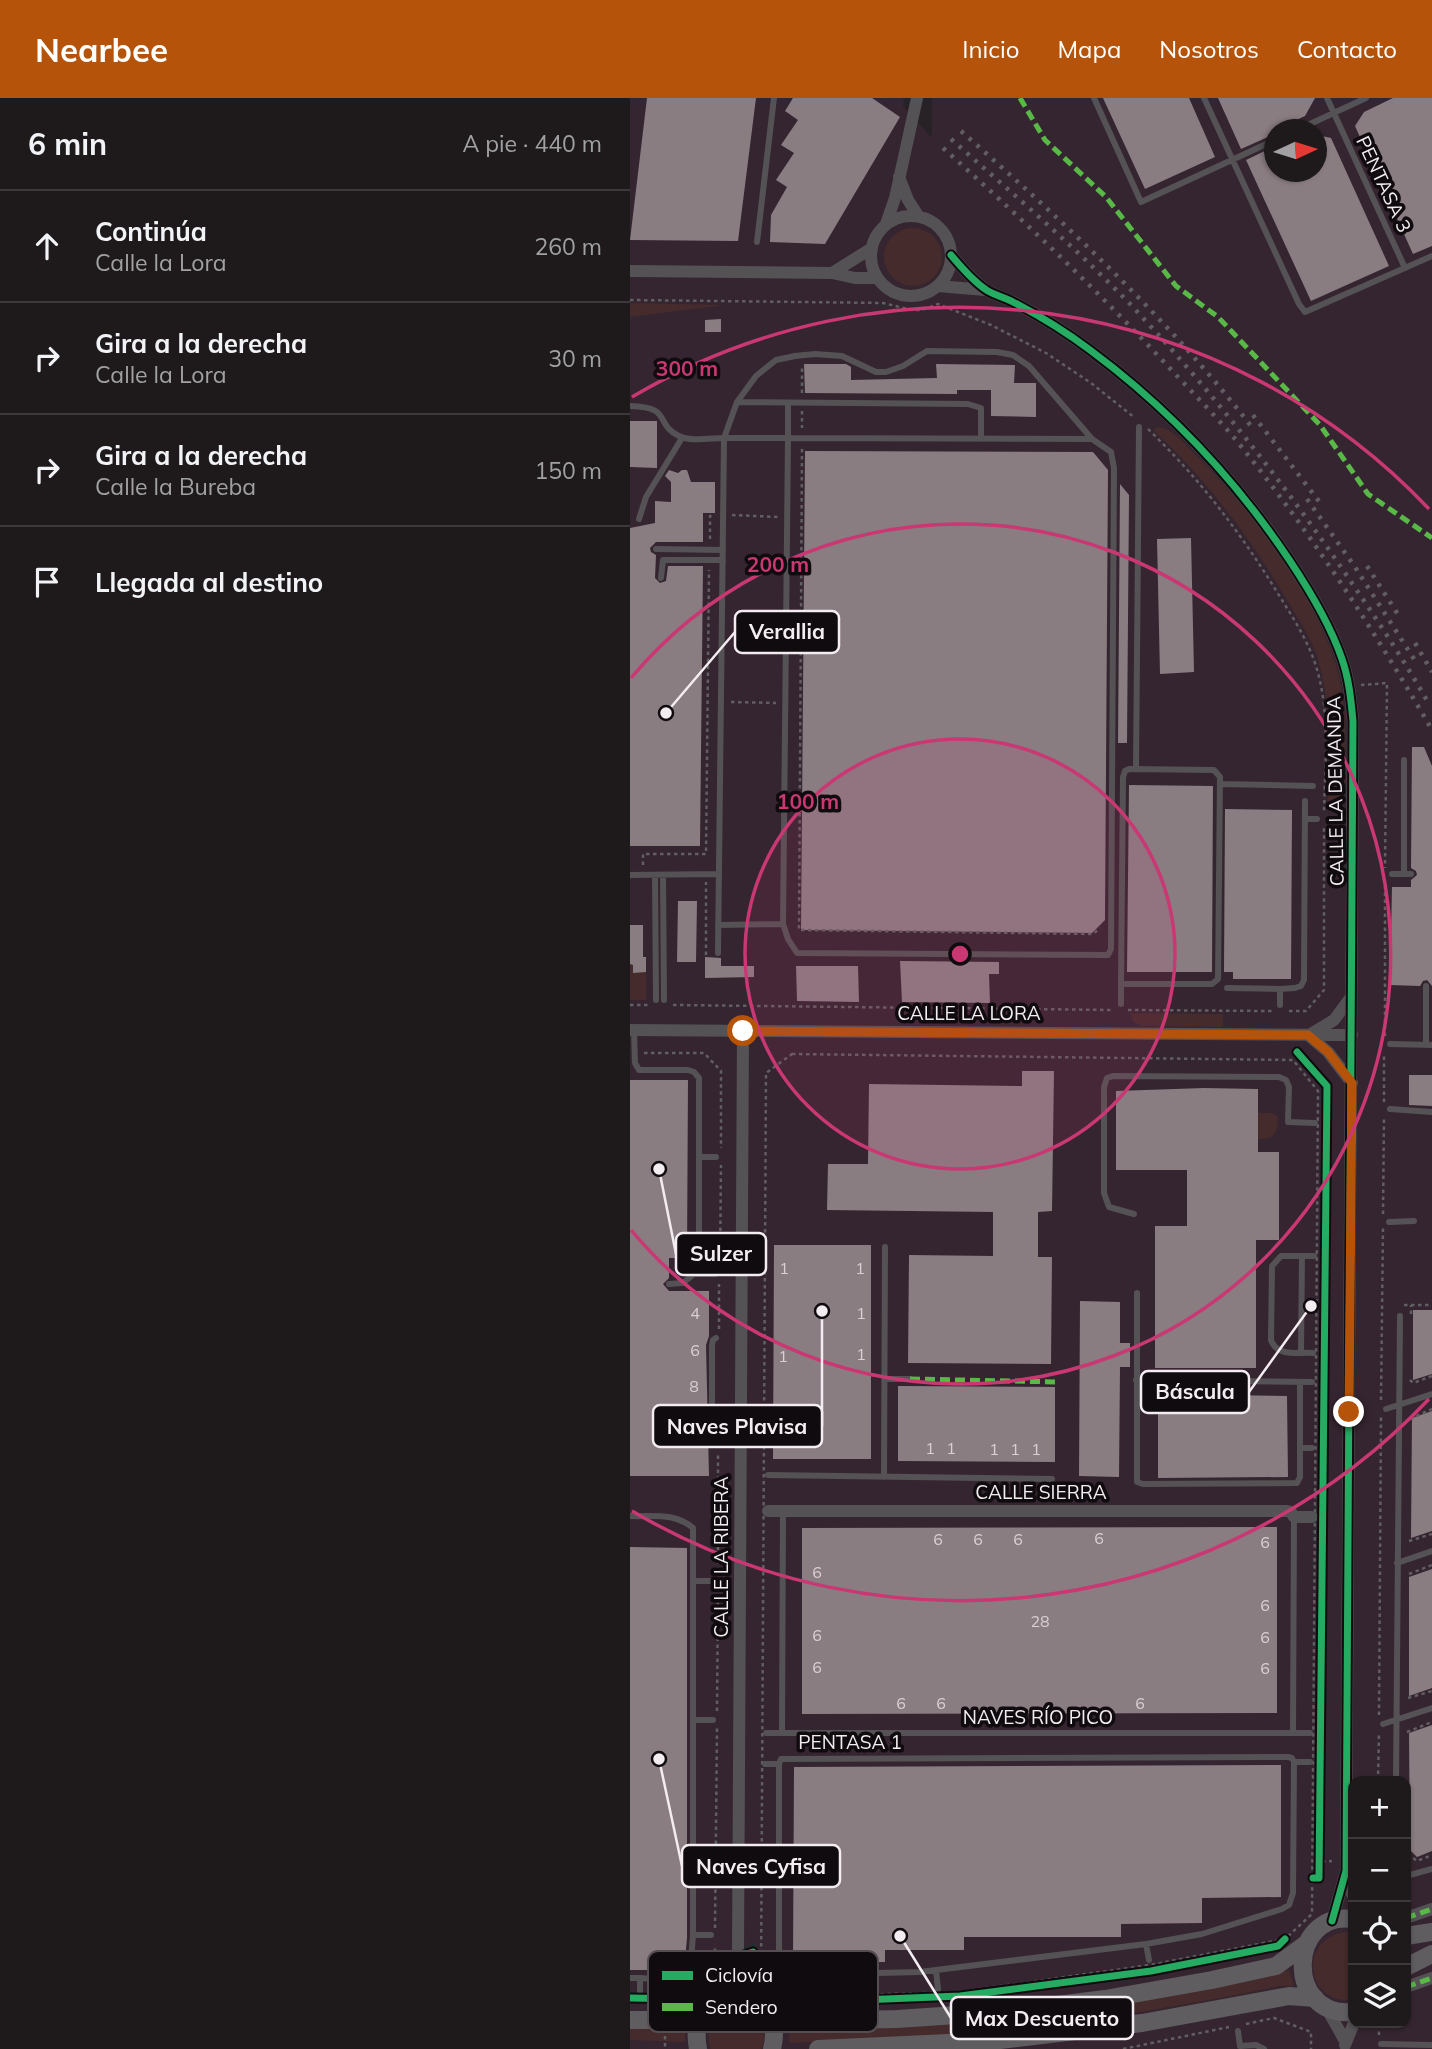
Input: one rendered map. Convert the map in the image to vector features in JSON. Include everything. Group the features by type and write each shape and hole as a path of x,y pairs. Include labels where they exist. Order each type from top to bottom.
{"main road":[{"path":"878,2019 1001,2012 1105,1999 1212,1980 1276,1966 1306,1944 1317,1930 1332,1921 1348,1919"},
{"path":"1411,1935 1432,1932"},
{"path":"1306,1944 1303,1978 1320,2002"},
{"path":"1410,1965 1432,1954"},
{"path":"818,2049 992,2041 1142,2023 1280,1997 1320,2002 1337,2011 1348,2012"},
{"path":"630,2020 648,2020"}],"street":[{"path":"886,224 901,218 919,217 936,225 944,233 951,255 950,266 939,286 921,295 901,295 877,278 872,258 876,238 893,208 916,98"},
{"path":"899,177 908,200 919,217"},
{"path":"832,273 872,248"},
{"name":"CALLE LA DEMANDA","path":"951,255 964,271 986,290 1035,314 1090,350 1185,433 1231,481 1267,527 1302,579 1323,617 1346,673 1353,721 1353,995 1345,1876"},
{"path":"630,271 832,273 855,278 877,278"},
{"name":"CALLE LA DEMANDA","path":"939,286 986,290"},
{"path":"1352,1083 1328,1052 1308,1035 1334,1020 1353,995"},
{"name":"CALLE LA LORA","path":"632,1030 1352,1035"},
{"name":"CALLE LA RIBERA","path":"738,1951 743,1031"},
{"name":"CALLE SIERRA","path":"768,1511 1287,1511 1294,1517 1312,1517"},
{"path":"1345,1876 1348,1884"},
{"path":"1332,1921 1345,1876"},
{"path":"1411,1915 1432,1909"},
{"path":"1411,1985 1432,1978"},
{"path":"1320,2002 1345,2045"},
{"path":"1345,2045 1352,2028"}],"lane":[{"path":"757,242 774,98"},
{"path":"1094,98 1141,202 1264,145"},
{"path":"1204,98 1305,312 1432,256"},
{"name":"PENTASA 3","path":"1327,98 1405,268"},
{"path":"1321,119 1366,98"},
{"path":"718,953 724,438 737,402 756,376 776,360 814,354 842,356 876,372 886,372 903,366 927,351 997,352 1013,355 1029,366 1092,439 1111,452 1114,468 1111,949 1108,956 797,953 788,939 783,924 788,403"},
{"path":"737,402 976,405 982,413 982,439"},
{"path":"630,406 653,408 661,414 672,431 682,438 1092,439"},
{"path":"1136,769 1139,427"},
{"path":"639,519 646,497 682,438"},
{"path":"656,549 723,550"},
{"path":"661,578 663,561 723,560"},
{"path":"1392,874 1407,874 1404,760"},
{"path":"1121,984 1212,984 1218,979 1220,784 1218,773 1214,770 1125,771 1123,777 1121,984 1121,1004"},
{"path":"1220,784 1313,786"},
{"path":"1227,988 1295,988 1301,986 1304,980 1305,801"},
{"path":"1305,819 1317,819"},
{"path":"630,875 718,874"},
{"path":"655,875 656,1003"},
{"path":"663,875 664,1003"},
{"path":"718,925 783,924"},
{"path":"1390,1044 1429,1045 1426,986"},
{"path":"1280,989 1280,1006"},
{"path":"632,1030 636,1068 688,1070 699,1077 699,1274"},
{"path":"1134,1214 1109,1207 1104,1193 1104,1087 1107,1078 1279,1077 1286,1080 1289,1087 1288,1122 1315,1123"},
{"path":"1390,1109 1432,1112"},
{"path":"699,1157 716,1157"},
{"path":"1389,1222 1414,1221"},
{"path":"884,1477 885,1248"},
{"path":"1313,1353 1279,1352 1273,1347 1271,1340 1272,1266 1281,1256 1314,1256"},
{"path":"1301,1352 1302,1256"},
{"path":"669,1284 678,1285 690,1276 699,1274 715,1274"},
{"path":"1137,1293 1137,1482 1297,1483 1300,1477 1300,1381"},
{"path":"1396,1776 1400,1316"},
{"path":"717,1338 712,1345 712,1438 717,1445"},
{"path":"885,1379 910,1379"},
{"path":"1136,1380 1312,1382"},
{"path":"1384,1410 1432,1394"},
{"path":"1300,1448 1312,1448"},
{"path":"768,1475 1052,1479"},
{"path":"782,1733 783,1511"},
{"path":"630,1516 674,1517 693,1528 693,1951"},
{"path":"1293,1733 1294,1517"},
{"path":"1397,1563 1432,1551"},
{"path":"694,1581 713,1581"},
{"path":"1383,1724 1432,1708"},
{"path":"693,1720 713,1720"},
{"name":"NAVES RÍO PICO","path":"766,1733 1310,1733"},
{"name":"PENTASA 1","path":"779,1951 781,1759 1292,1758 1293,1893 1289,1905 1282,1909 1202,1934 1146,1944 936,1970 878,1974"},
{"path":"1294,1762 1310,1762"},
{"path":"765,1764 779,1764"},
{"path":"1411,1875 1432,1869"},
{"path":"693,1935 713,1935"},
{"path":"1146,1944 1149,1961"},
{"path":"936,1970 938,1989"},
{"path":"630,1978 648,1978"},
{"path":"640,1978 640,1995"},
{"path":"1238,2031 1239,2048 1256,2045 1264,2049"},
{"path":"1381,2044 1431,2044"}],"path":[{"path":"630,300 883,303 902,309 922,310 938,304 991,325 1046,353 1091,383 1142,423 1170,450 1218,505 1270,580 1308,645 1318,674 1325,719 1324,990 1306,1011 664,1003"},
{"path":"804,362 800,931 1093,934 1107,920"},
{"path":"709,549 710,516 802,517"},
{"path":"705,955 710,560"},
{"path":"1358,685 1387,683"},
{"path":"722,702 801,703"},
{"path":"643,875 643,855 706,854"},
{"path":"630,1005 656,1003"},
{"path":"1297,1052 1319,1078"},
{"path":"635,1053 704,1053 721,1071 717,1338"},
{"path":"761,1951 766,1073 792,1054 1293,1060 1318,1091 1312,1914 1278,1946 1151,1971 960,1996 878,1999"},
{"path":"1313,1878 1319,1878 1327,1087"},
{"path":"1399,1305 1432,1305"},
{"path":"1411,1305 1411,1318"},
{"path":"1410,1380 1413,1383 1432,1376"},
{"path":"1410,1419 1432,1409"},
{"path":"1378,1776 1384,1410"},
{"path":"713,1935 717,1445"},
{"path":"1409,1539 1411,1541 1432,1534"},
{"path":"1407,1578 1408,1574 1432,1565"},
{"path":"1407,1697 1409,1699 1432,1691"},
{"path":"1406,1734 1432,1722"},
{"path":"1406,1773 1407,1853 1416,1861 1432,1856"},
{"path":"715,1944 715,1951"},
{"path":"640,1995 648,1996"},
{"path":"640,1995 648,1995"},
{"path":"1123,2049 1274,2018 1311,2032 1311,2049"}],"shaded area":[{"path":"630,98 904,98 903,106 932,138 932,98 1432,98 1432,2049 630,2049"},
{"path":"907,228 919,228 929,232 938,241 942,263 934,278 919,286 907,286 897,282 888,273 884,263 884,251 888,241 897,232"},
{"path":"630,303 726,305 630,317"},
{"path":"1158,427 1183,441 1258,525 1296,581 1326,637 1340,681 1345,714 1345,797 1337,806 1328,810 1326,702 1318,659 1311,643 1244,535 1192,470 1153,430"},
{"path":"630,964 633,965 633,972 646,972 646,1000 630,1000"},
{"path":"1130,1013 1223,1014 1223,1027 1141,1026 1133,1021"},
{"path":"1258,1113 1272,1113 1278,1117 1276,1131 1272,1137 1258,1139"},
{"path":"1348,1932 1348,2000 1337,1999 1325,1993 1317,1983 1313,1971 1319,1947 1329,1938"},
{"path":"1289,1970 1294,1986 1280,1986 1107,2017 1020,2028 933,2037 789,2043 790,2032 878,2032 878,2027 1153,1999 1234,1984"},
{"path":"630,2029 685,2032 685,2042 630,2040"},
{"path":"709,2032 764,2034 761,2049 711,2049"}],"building":[{"path":"647,98 756,98 738,241 630,240"},
{"path":"793,98 872,98 900,117 825,244 770,242 771,215 787,187 776,180 794,153 781,145 798,120 785,111"},
{"path":"1103,98 1189,98 1215,157 1145,189"},
{"path":"1218,98 1315,98 1305,116 1299,119 1264,119 1264,139 1241,149"},
{"path":"1393,98 1432,98 1432,246 1413,254 1355,126 1364,112"},
{"path":"1327,137 1331,138 1389,266 1311,301 1246,160 1264,151 1264,182 1327,182"},
{"path":"721,319 721,332 705,332 705,320"},
{"path":"804,364 846,364 851,367 851,380 937,378 936,364 1015,365 1014,383 1036,383 1036,417 991,416 991,390 957,390 957,394 805,393"},
{"path":"630,421 657,421 657,468 630,467"},
{"path":"805,451 1093,452 1108,470 1105,920 1092,933 801,930"},
{"path":"669,470 678,473 687,470 691,482 715,482 715,513 703,513 703,542 656,542 650,548 656,555 655,578 660,583 666,581 668,566 703,566 700,846 630,846 630,528 655,523 655,501 671,502 671,482 665,476"},
{"path":"1120,484 1129,495 1127,743 1118,743"},
{"path":"1191,538 1194,672 1160,674 1157,539"},
{"path":"1412,747 1424,747 1432,766 1432,986 1427,980 1420,986 1390,985 1392,887 1411,887 1411,880 1417,875 1411,868"},
{"path":"1129,785 1213,786 1212,972 1127,972"},
{"path":"1225,809 1292,810 1291,979 1233,979 1233,972 1224,972"},
{"path":"678,901 697,901 696,962 677,962"},
{"path":"630,925 643,925 646,972 633,973 633,965 630,964"},
{"path":"705,957 721,958 721,966 754,966 754,977 705,978"},
{"path":"900,961 999,962 999,974 989,974 990,1003 902,1002"},
{"path":"796,966 858,966 859,1002 797,1001"},
{"path":"1022,1071 1054,1071 1052,1211 1038,1212 1038,1257 1052,1257 1051,1364 908,1363 909,1255 993,1256 993,1212 827,1210 828,1164 868,1164 869,1084 1022,1086"},
{"path":"1409,1075 1432,1075 1432,1106 1409,1105"},
{"path":"630,1080 688,1080 687,1258 669,1258 669,1278 663,1284 669,1291 709,1291 709,1336 706,1345 709,1476 630,1476"},
{"path":"1258,1089 1258,1152 1279,1152 1279,1240 1256,1240 1256,1368 1155,1368 1155,1226 1187,1226 1187,1170 1116,1170 1116,1091"},
{"path":"774,1245 871,1245 871,1459 773,1459"},
{"path":"1080,1301 1120,1302 1120,1343 1130,1343 1130,1367 1120,1367 1119,1477 1079,1476"},
{"path":"1413,1310 1432,1310 1432,1374 1413,1380"},
{"path":"898,1386 1055,1387 1055,1462 898,1461"},
{"path":"1158,1394 1287,1396 1288,1477 1158,1478"},
{"path":"1432,1411 1432,1531 1411,1538 1412,1418"},
{"path":"1277,1527 1277,1713 802,1714 802,1528"},
{"path":"630,1547 687,1548 686,1951 648,1951 648,1970 630,1970"},
{"path":"1432,1569 1432,1688 1409,1696 1409,1577"},
{"path":"1432,1725 1432,1851 1417,1857 1411,1851 1409,1733"},
{"path":"1281,1765 1281,1897 1202,1898 1202,1923 1121,1924 1121,1937 964,1937 964,1950 885,1950 885,1962 878,1962 878,1951 793,1951 794,1767"}],"railway":[{"path":"961,131 1115,273 1187,349 1254,430"},
{"path":"951,139 1109,283 1211,396 1287,491 1334,557 1429,704"},
{"path":"943,148 1084,280 1236,440 1340,581 1432,730"},
{"path":"1253,415 1321,504"},
{"path":"1307,499 1414,659"},
{"path":"1367,566 1399,616"},
{"path":"1415,643 1432,672"}],"marked path":[{"path":"1020,98 1045,140 1106,197 1176,286 1218,317 1320,425 1368,494 1432,538"},
{"path":"910,1379 1060,1382"},
{"path":"1411,1916 1432,1909"},
{"path":"1411,1985 1432,1978"}],"cycle path":[{"path":"951,255 985,289 1043,319 1119,372 1199,447 1247,502 1297,572 1332,633 1346,674 1353,721 1346,1871 1332,1921"},
{"path":"1297,1052 1327,1086 1319,1878 1313,1878"},
{"path":"878,1999 960,1996 1151,1971 1278,1946 1285,1939"},
{"path":"630,1998 648,1998"}],"place":[{"name":"Verallia","path":"666,713"},
{"name":"Sulzer","path":"659,1169"},
{"name":"Báscula","path":"1311,1306"},
{"name":"Naves Plavisa","path":"822,1311"},
{"name":"Naves Cyfisa","path":"659,1759"},
{"name":"Max Descuento","path":"900,1936"}],"route":[{"path":"743,1031 1308,1035 1328,1052 1352,1083 1349,1412"}]}
